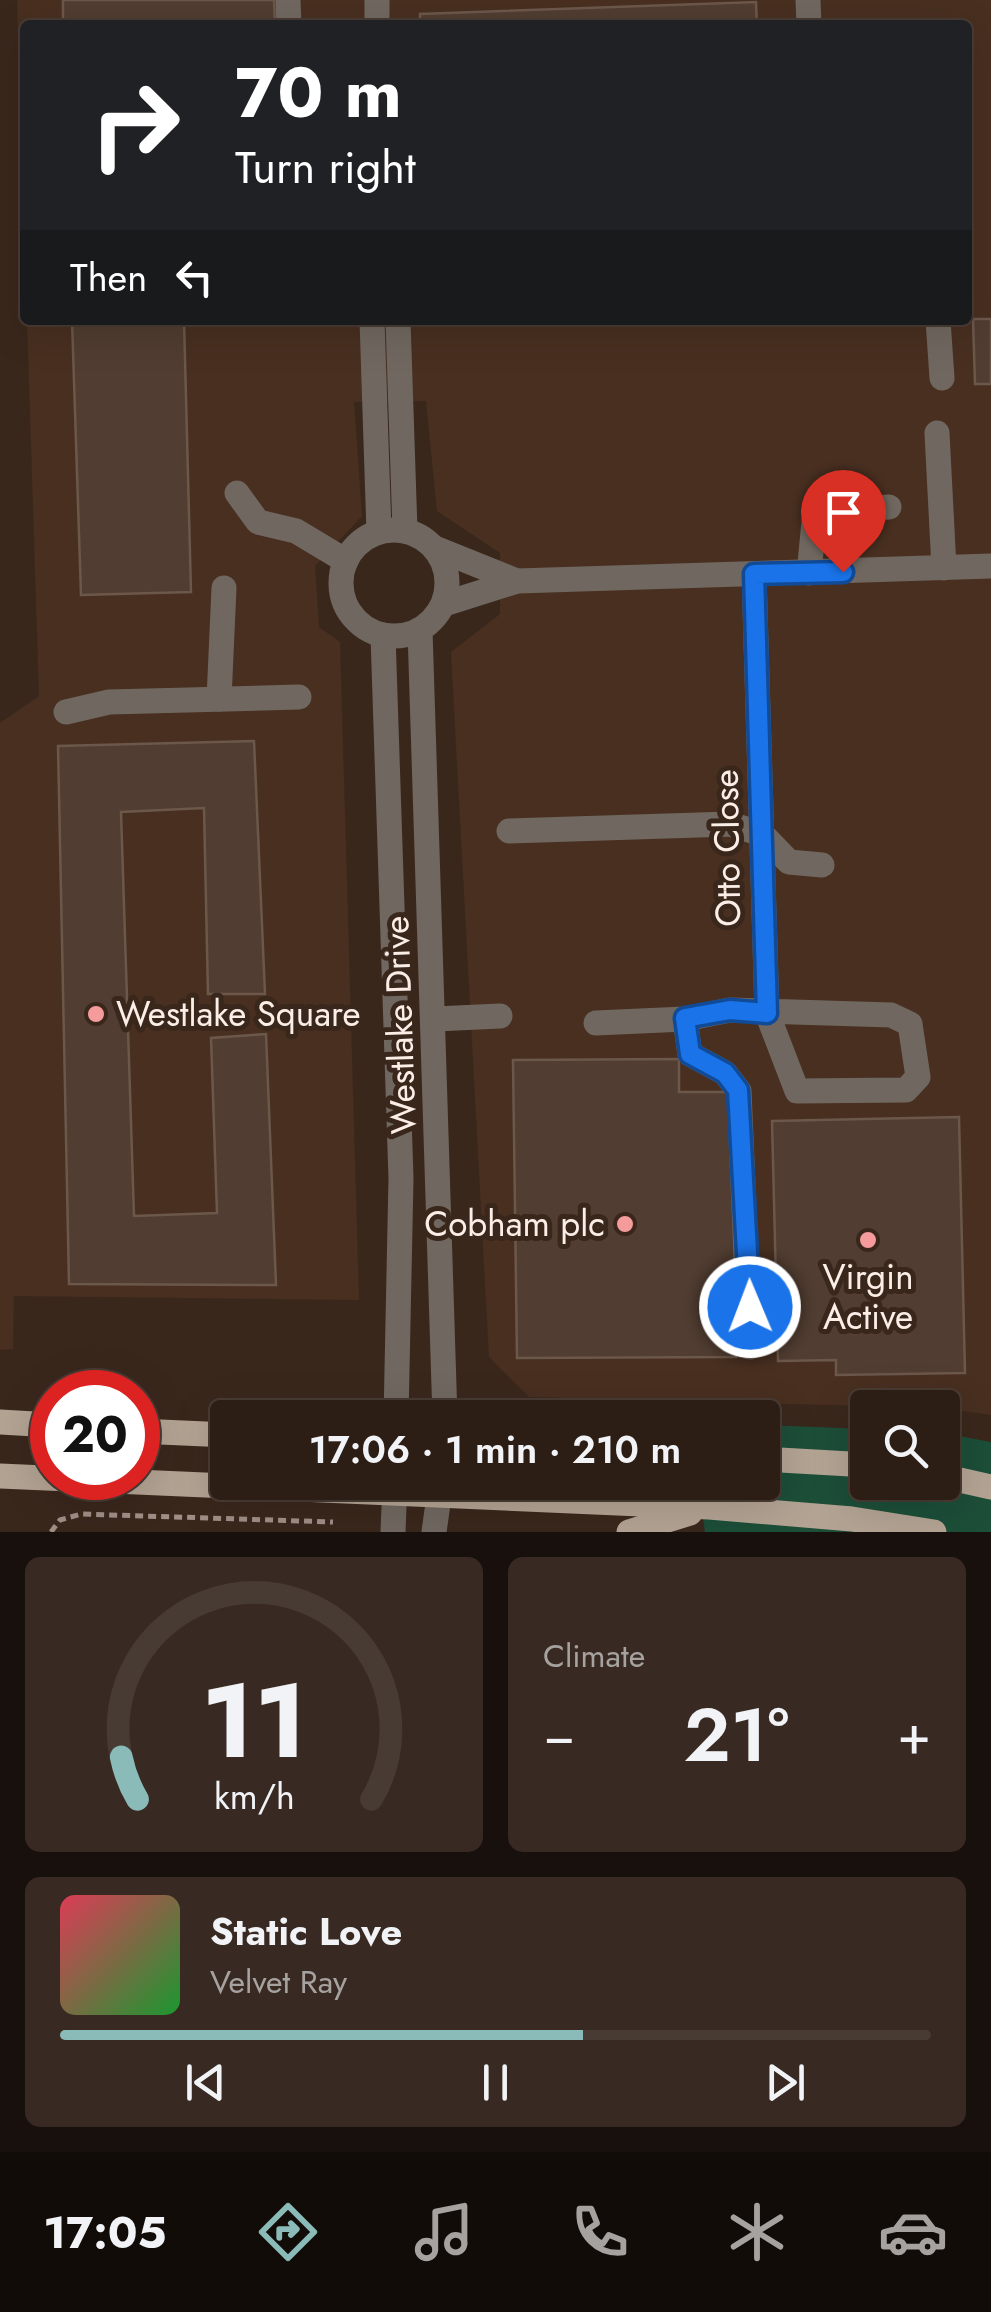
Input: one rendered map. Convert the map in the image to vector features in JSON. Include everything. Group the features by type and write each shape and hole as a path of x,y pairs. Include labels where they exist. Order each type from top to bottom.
{"main road":[{"path":"0,1422 30,1424"},
{"path":"160,1432 210,1434"},
{"path":"780,1460 850,1464"},
{"path":"0,1476 210,1482"},
{"path":"960,1480 991,1487"},
{"path":"604,1500 852,1519 934,1532"},
{"path":"629,1532 709,1507"}],"street":[{"path":"372,325 392,531"},
{"path":"392,531 398,325"},
{"path":"938,325 942,378"},
{"path":"936,433 944,568"},
{"path":"237,493 258,522 296,530 346,562"},
{"path":"810,573 814,512 889,507"},
{"path":"517,580 392,531 357,544 346,562 341,585 348,608 360,624 382,635 420,630 444,604 517,580 991,566"},
{"path":"435,548 447,575 444,604"},
{"name":"Otto Close","path":"754,574 767,1013 794,1087 819,1094 912,1088 919,1065 910,1024 891,1015 767,1013"},
{"path":"219,699 224,588"},
{"name":"Westlake Drive","path":"420,630 445,1400"},
{"name":"Westlake Drive","path":"382,635 401,1178 396,1400"},
{"path":"66,712 109,702 300,697"},
{"path":"510,831 730,824 762,834 789,862 822,865"},
{"path":"596,1023 685,1018 730,1010 767,1013"},
{"path":"435,1018 500,1016"},
{"path":"685,1018 690,1054 725,1073 738,1090 750,1346"},
{"path":"393,1532 394,1500"},
{"path":"434,1532 438,1500"}],"path":[{"path":"50,1532 60,1520 81,1514 333,1522"}],"shaded area":[{"path":"17,0 991,0 991,1415 960,1411 960,1390 850,1390 850,1406 780,1404 780,1400 529,1397 489,1357 451,652 500,614 500,553 437,511 426,401 354,402 362,516 315,566 319,627 340,642 359,1300 14,1296 13,1349 0,1350 0,723 39,696 27,325 972,325 972,20 20,20 20,92"}],"green space":[{"path":"780,1426 850,1428 850,1500 960,1500 960,1436 991,1442 991,1532 705,1532 700,1500 780,1500"}],"building":[{"path":"63,0 274,0 275,20 63,20"},
{"path":"756,2 757,20 420,20 420,14"},
{"path":"973,319 991,319 991,384 975,384"},
{"path":"72,325 184,325 191,592 81,595"},
{"name":"Westlake Square","path":"254,741 265,994 208,994 204,808 121,812 134,1216 217,1213 211,1038 266,1034 276,1285 69,1284 58,746"},
{"name":"Cobham plc","path":"679,1059 679,1092 733,1092 736,1357 517,1358 513,1060"},
{"name":"Virgin Active","path":"959,1117 965,1373 836,1375 836,1360 778,1361 772,1121"}],"place":[{"name":"Westlake Square","path":"96,1014"},
{"name":"Cobham plc","path":"625,1224"},
{"name":"Virgin Active","path":"868,1240"}],"route":[{"path":"750,1307 746,1179 738,1090 725,1073 690,1054 685,1018 730,1010 767,1013 754,574 843,572"}]}
